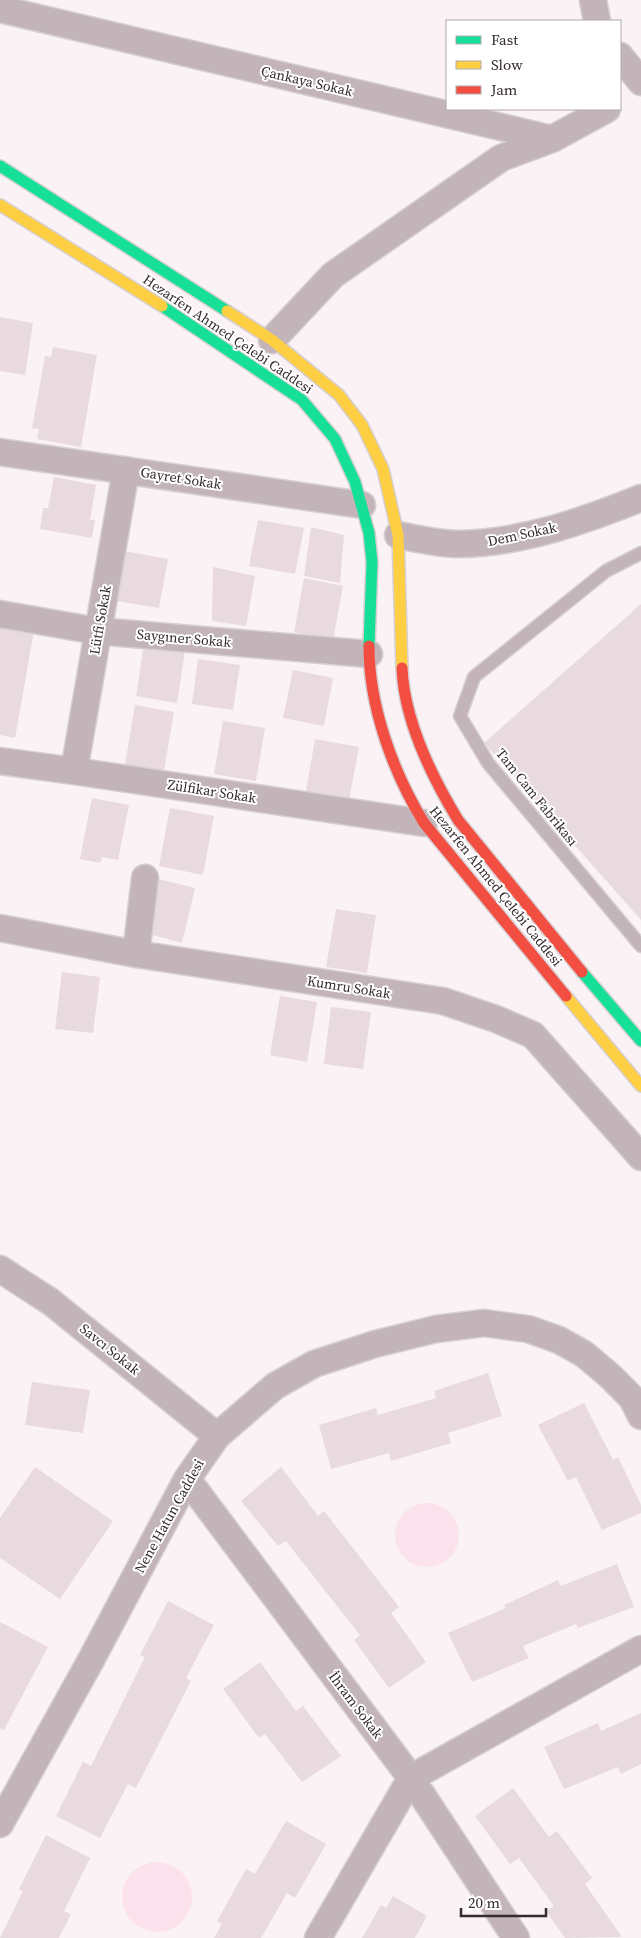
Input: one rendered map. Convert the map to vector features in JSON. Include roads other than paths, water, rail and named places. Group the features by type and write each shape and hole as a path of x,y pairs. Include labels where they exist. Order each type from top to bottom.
{"street":[{"path":"594,0 597,20"},
{"name":"Çankaya Sokak","path":"0,9 552,139"},
{"path":"621,57 641,82 621,98"},
{"path":"262,353 333,275 501,158 552,139 605,110"},
{"name":"Hezarfen Ahmed Çelebi Caddesi","path":"0,166 262,353 335,439 355,482 380,520"},
{"name":"Hezarfen Ahmed Çelebi Caddesi","path":"0,205 150,298 262,353 339,395 362,425 383,469 380,520 387,657 373,696 394,764 407,795 443,822 567,954 641,1041"},
{"name":"Gayret Sokak","path":"0,452 126,470 380,520"},
{"name":"Lütfi Sokak","path":"74,771 126,470"},
{"name":"Dem Sokak","path":"380,520 458,544 490,542 533,534 569,524 607,512 641,498"},
{"name":"Hezarfen Ahmed Çelebi Caddesi","path":"380,520 369,533 372,562 369,613 387,657 403,688 424,756 445,799 443,822 524,947 641,1086"},
{"name":"Saygıner Sokak","path":"0,614 98,631 387,657"},
{"name":"Zülfikar Sokak","path":"0,761 443,822"},
{"path":"136,954 145,878"},
{"name":"Kumru Sokak","path":"0,928 136,954 443,1001 496,1019 533,1035 641,1157"},
{"name":"Savcı Sokak","path":"0,1269 51,1302 217,1436"},
{"name":"Nene Hatun Caddesi","path":"0,1824 91,1660 187,1479 217,1436 275,1386 314,1364 375,1344 436,1328 484,1323 528,1329 559,1340 584,1354 610,1376 636,1407"},
{"name":"İhram Sokak","path":"187,1479 411,1778 516,1938"},
{"path":"318,1938 411,1778 641,1649"}],"lane":[{"name":"Tam Cam Fabrikası","path":"641,553 606,571 474,677 460,716 488,763 641,946"}]}
